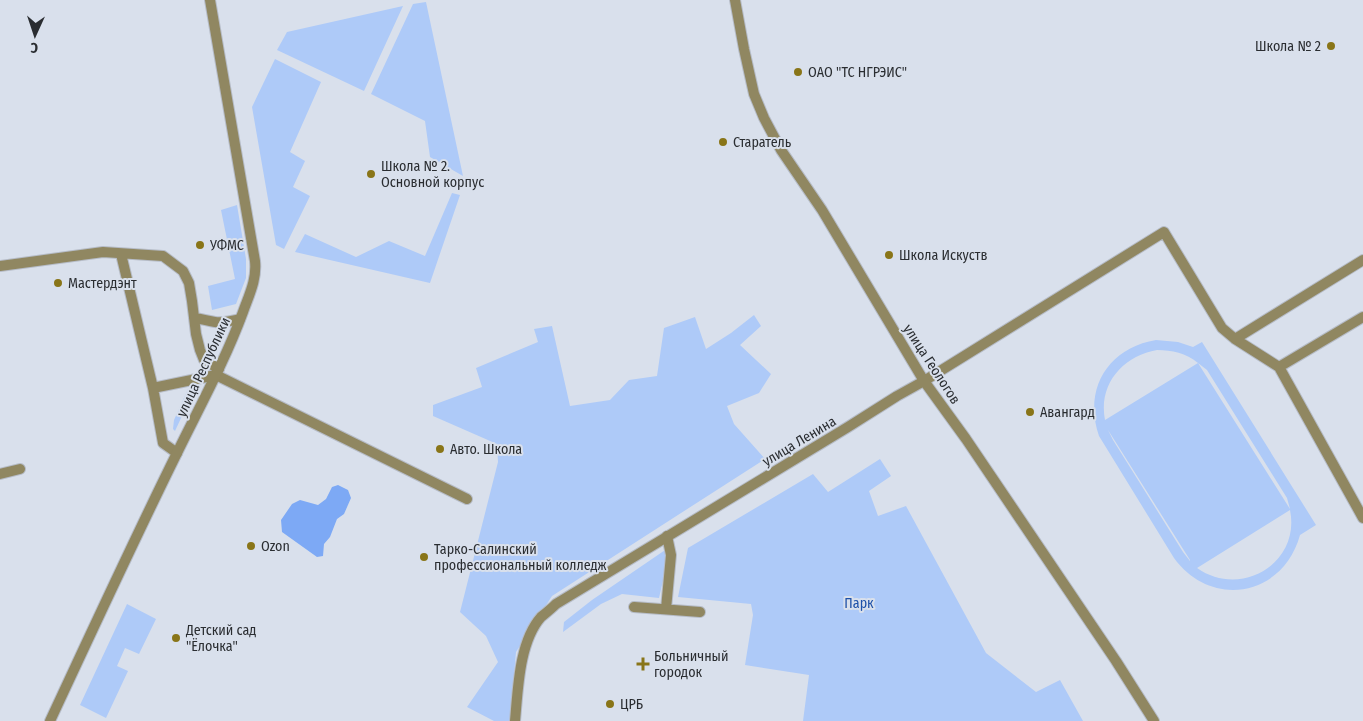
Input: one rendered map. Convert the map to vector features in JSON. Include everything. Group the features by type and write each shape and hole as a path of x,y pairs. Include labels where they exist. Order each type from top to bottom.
{"street":[{"name":"улица Республики","path":"50,721 177,453 218,372 255,279 255,261 210,0"},
{"name":"улица Геологов","path":"735,0 754,94 764,118 788,162 822,210 924,381 977,455 1154,721"},
{"name":"улица Ленина","path":"515,721 518,687 526,648 531,634 541,618 556,604 896,396 924,381 1164,232 1222,328 1235,339"},
{"path":"0,266 103,252 163,256 183,272 189,283 200,350 204,360 218,372 467,499"},
{"path":"121,254 153,388 163,443 177,453"},
{"path":"1363,260 1235,339 1279,367 1363,518"},
{"path":"1279,367 1363,317"},
{"path":"194,318 225,322 240,319"},
{"path":"153,388 218,372"},
{"path":"0,474 20,470"},
{"path":"666,609 671,555 668,536"},
{"path":"634,607 700,612"}],"green space":[{"path":"426,2 463,176 430,157 425,121 371,94 413,4"},
{"path":"403,6 364,91 277,50 287,32"},
{"path":"275,59 321,82 290,152 305,161 293,187 310,196 284,249 276,245 252,107"},
{"path":"452,193 460,195 430,283 295,252 305,234 356,257 389,241 425,256"},
{"path":"237,205 246,259 246,278 236,304 212,310 208,286 235,279 221,210"},
{"path":"754,315 761,326 740,345 771,374 759,393 727,406 734,424 765,459 552,596 516,652 510,721 494,721 467,707 498,662 486,636 460,612 498,462 497,444 433,416 433,405 482,387 476,368 538,342 534,329 552,326 570,406 610,400 629,380 657,376 664,328 695,317 706,349"},
{"path":"1156,340 1178,342 1193,347 1202,342 1316,525 1300,535 1291,556 1278,572 1262,583 1244,589 1226,589 1207,585 1189,574 1174,558 1099,436 1094,402 1097,387 1113,361 1139,344","holes":["1163,350 1184,354 1198,363 1105,420 1105,395 1109,384 1124,365 1134,358 1145,353","1198,363 1207,370 1287,498 1290,509","1108,430 1190,561 1183,552","1290,510 1291,529 1286,546 1277,560 1264,570 1249,577 1232,579 1214,577 1197,568"]},
{"path":"195,388 175,431 173,429 174,420 188,389"},
{"name":"Парк","path":"880,459 891,476 869,491 878,516 906,506 986,653 1036,692 1060,680 1083,721 803,721 809,675 745,665 753,615 751,604 678,597 688,548 813,474 828,492"},
{"path":"671,546 659,598 622,594 601,604 563,632 564,622 592,600"},
{"path":"127,604 156,619 139,654 125,648 117,666 128,671 106,718 80,705"}],"water":[{"path":"338,485 348,490 351,498 344,514 337,519 330,537 324,544 323,556 317,557 282,532 281,520 292,504 300,500 318,505 326,499 332,487"}],"place":[{"name":"Школа № 2","path":"1331,46"},
{"name":"ОАО \"ТС НГРЭИС\"","path":"798,72"},
{"name":"Старатель","path":"723,142"},
{"name":"Школа № 2. Основной корпус","path":"371,174"},
{"name":"УФМС","path":"200,245"},
{"name":"Школа Искуств","path":"889,255"},
{"name":"Мастердэнт","path":"58,283"},
{"name":"Авангард","path":"1030,412"},
{"name":"Авто. Школа","path":"440,449"},
{"name":"Ozon","path":"251,546"},
{"name":"Тарко-Салинский профессиональный колледж","path":"424,557"},
{"name":"Детский сад \"Ёлочка\"","path":"176,638"},
{"name":"Больничный городок","path":"643,664"},
{"name":"ЦРБ","path":"610,704"}]}
